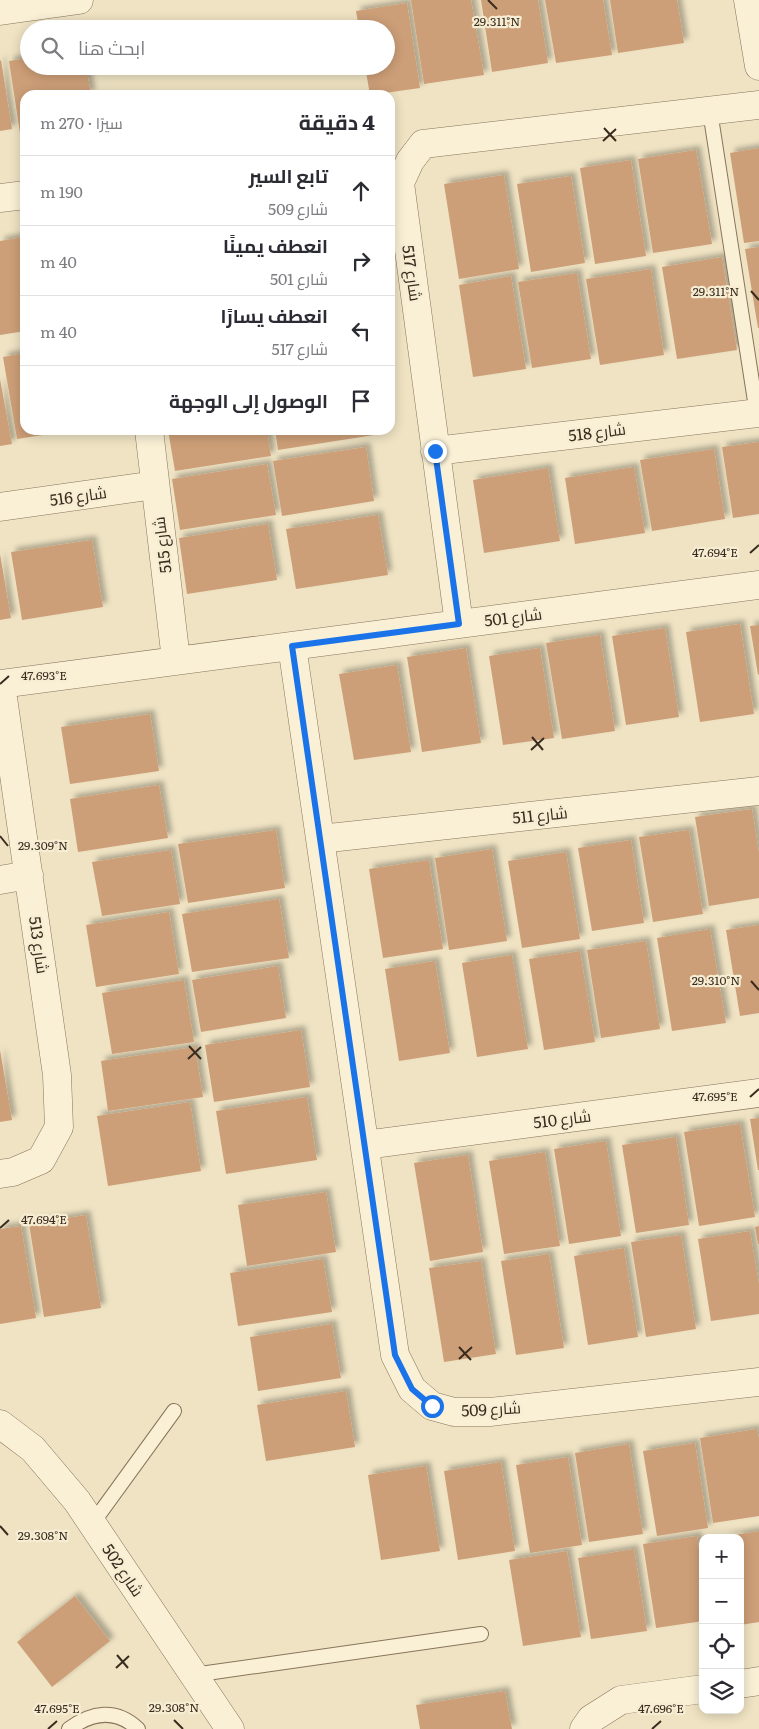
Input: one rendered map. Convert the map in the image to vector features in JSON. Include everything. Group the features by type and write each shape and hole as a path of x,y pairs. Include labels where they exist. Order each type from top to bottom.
{"street":[{"path":"0,11 79,0"},
{"path":"748,0 759,66"},
{"name":"شارع 517","path":"459,624 400,183 410,161 423,144 759,105"},
{"path":"0,198 20,196"},
{"name":"شارع 518","path":"435,451 758,413"},
{"name":"شارع 515","path":"150,435 176,660"},
{"name":"شارع 516","path":"0,507 155,485"},
{"name":"شارع 501","path":"1,684 759,585"},
{"name":"شارع 509","path":"292,646 395,1355 412,1389 432,1406 454,1412 490,1412 759,1382"},
{"name":"شارع 513","path":"0,1174 13,1172 41,1160 59,1127 57,1075 1,684"},
{"name":"شارع 511","path":"320,839 759,791"},
{"path":"0,880 29,876"},
{"name":"شارع 510","path":"365,1145 759,1093"},
{"name":"شارع 502","path":"0,1424 32,1449 77,1501 227,1728"},
{"path":"744,1684 759,1682"},
{"path":"584,1729 591,1720 621,1700 699,1690"}],"lane":[{"path":"710,111 758,413"},
{"path":"92,1524 174,1411"},
{"path":"193,1675 481,1634"},
{"path":"69,1729 81,1720 100,1714 116,1716 130,1721 138,1729"}],"building":[{"path":"411,0 471,0 484,75 424,84"},
{"path":"481,0 538,0 548,63 492,72"},
{"path":"545,0 603,0 612,55 556,63"},
{"path":"610,0 677,0 684,43 618,53"},
{"path":"407,3 420,88 395,92 369,90 367,75 395,75 395,20 358,20 356,11"},
{"path":"20,59 20,75 88,75 90,90 20,90 20,133 9,61"},
{"path":"0,61 12,129 0,131"},
{"path":"759,148 759,241 744,243 730,153"},
{"path":"696,150 712,244 653,253 638,159"},
{"path":"631,160 646,256 595,264 580,168"},
{"path":"504,175 519,269 459,279 444,184"},
{"path":"571,176 585,263 531,272 517,184"},
{"path":"20,238 20,332 0,335 0,241"},
{"path":"759,247 759,328 758,328 745,249"},
{"path":"722,257 737,350 677,359 662,267"},
{"path":"651,269 664,355 600,365 586,279"},
{"path":"577,273 591,359 532,368 518,282"},
{"path":"511,276 526,369 473,377 459,285"},
{"path":"20,354 20,435 42,435 17,439 3,357"},
{"path":"0,379 12,444 0,446"},
{"path":"169,435 268,435 271,456 175,471"},
{"path":"276,435 374,435 278,450"},
{"path":"759,442 759,514 733,518 722,447"},
{"path":"366,447 374,501 282,516 273,461"},
{"path":"714,449 725,519 652,531 640,460"},
{"path":"267,464 276,515 180,530 172,479"},
{"path":"634,467 645,533 575,544 565,478"},
{"path":"548,468 560,541 484,553 473,480"},
{"path":"378,515 388,575 296,589 286,529"},
{"path":"268,524 277,580 187,594 179,538"},
{"path":"92,540 103,607 22,620 11,552"},
{"path":"0,554 11,618 0,620"},
{"path":"740,624 754,714 700,722 686,632"},
{"path":"759,625 759,674 758,675 750,626"},
{"path":"665,628 679,717 626,725 612,636"},
{"path":"600,635 615,731 562,739 546,643"},
{"path":"466,648 481,743 422,752 407,657"},
{"path":"540,648 554,738 503,745 489,656"},
{"path":"397,665 411,752 354,760 339,674"},
{"path":"150,714 159,771 70,784 61,727"},
{"path":"159,785 168,838 78,852 70,799"},
{"path":"752,809 759,853 759,898 709,906 695,817"},
{"path":"276,830 285,888 188,903 178,844"},
{"path":"689,830 703,914 653,922 639,837"},
{"path":"631,840 644,923 592,931 578,848"},
{"path":"492,849 507,941 449,950 435,858"},
{"path":"171,850 180,904 102,916 92,862"},
{"path":"566,852 580,939 522,948 508,861"},
{"path":"429,860 443,949 383,958 369,869"},
{"path":"279,899 289,958 192,972 182,914"},
{"path":"169,912 179,974 96,987 86,925"},
{"path":"759,925 759,1013 740,1016 726,930"},
{"path":"710,929 726,1023 672,1031 657,938"},
{"path":"646,941 660,1029 601,1038 587,950"},
{"path":"580,951 595,1042 544,1050 529,959"},
{"path":"512,955 528,1049 477,1057 462,963"},
{"path":"435,961 450,1053 399,1061 385,969"},
{"path":"278,966 286,1018 201,1032 192,980"},
{"path":"184,980 194,1042 112,1054 102,993"},
{"path":"301,1030 310,1087 214,1102 205,1045"},
{"path":"195,1047 203,1097 108,1111 101,1061"},
{"path":"0,1050 12,1120 0,1122"},
{"path":"307,1097 317,1160 226,1174 216,1111"},
{"path":"190,1102 201,1171 108,1186 97,1116"},
{"path":"759,1118 759,1170 758,1170 750,1119"},
{"path":"740,1124 755,1217 699,1226 684,1132"},
{"path":"676,1137 689,1225 636,1233 622,1145"},
{"path":"606,1141 621,1236 569,1244 554,1149"},
{"path":"545,1152 560,1246 504,1254 489,1161"},
{"path":"468,1155 483,1252 430,1261 414,1163"},
{"path":"326,1192 336,1252 247,1266 238,1205"},
{"path":"86,1215 101,1308 44,1317 29,1224"},
{"path":"21,1226 36,1318 0,1324 0,1229"},
{"path":"759,1226 759,1244 758,1244 755,1227"},
{"path":"750,1231 759,1284 759,1314 711,1321 698,1239"},
{"path":"681,1235 696,1329 646,1337 631,1242"},
{"path":"624,1248 638,1337 588,1345 574,1256"},
{"path":"549,1254 564,1348 516,1355 501,1261"},
{"path":"323,1259 332,1312 238,1326 230,1273"},
{"path":"481,1261 496,1354 444,1362 429,1268"},
{"path":"332,1324 341,1378 258,1391 250,1337"},
{"path":"346,1391 355,1447 266,1461 257,1405"},
{"path":"757,1429 759,1439 759,1516 713,1523 700,1438"},
{"path":"695,1443 708,1528 657,1536 643,1451"},
{"path":"629,1444 643,1534 589,1542 575,1453"},
{"path":"568,1457 582,1545 530,1553 516,1465"},
{"path":"501,1462 515,1551 458,1560 444,1471"},
{"path":"426,1466 440,1551 381,1560 368,1475"},
{"path":"759,1531 759,1622 744,1624 744,1534 740,1534"},
{"path":"697,1536 699,1549 699,1622 656,1628 643,1544"},
{"path":"634,1549 647,1631 591,1639 578,1558"},
{"path":"567,1551 581,1637 523,1646 509,1560"},
{"path":"75,1596 110,1641 52,1687 17,1642"},
{"path":"505,1691 512,1729 420,1729 416,1705"}],"route":[{"path":"432,1406 412,1389 395,1355 292,646 459,624 435,451"}]}
